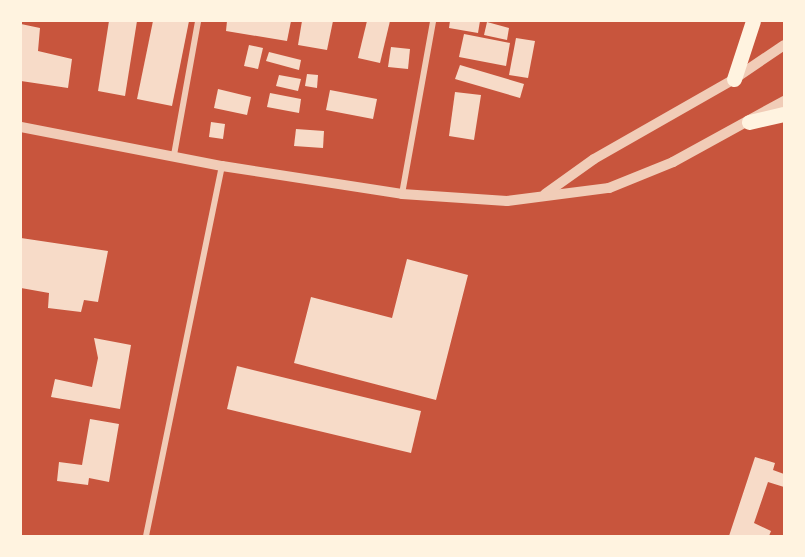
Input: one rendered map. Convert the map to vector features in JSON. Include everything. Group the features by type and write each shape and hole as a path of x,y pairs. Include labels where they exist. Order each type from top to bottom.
{"main road":[{"path":"734,79 753,21"},
{"path":"749,122 784,114"}],"street":[{"path":"174,155 198,21"},
{"path":"402,194 433,21"},
{"path":"545,194 594,159 734,79 784,45"},
{"path":"21,127 222,166 402,194 507,201 545,194 609,188 673,162 784,101"},
{"path":"146,536 222,166"}],"building":[{"path":"109,21 137,21 125,96 98,91"},
{"path":"153,21 189,21 172,106 137,99"},
{"path":"227,21 291,21 287,41 226,31"},
{"path":"302,21 333,21 327,50 298,45"},
{"path":"367,21 390,21 380,63 358,58"},
{"path":"450,21 480,21 478,33 449,28"},
{"path":"487,22 509,28 507,40 484,35"},
{"path":"21,24 40,28 38,51 72,59 68,88 21,81"},
{"path":"464,34 510,43 506,66 459,57"},
{"path":"516,38 535,41 528,78 509,75"},
{"path":"249,45 263,48 258,69 244,66"},
{"path":"391,47 410,49 408,69 388,67"},
{"path":"269,52 301,60 299,70 266,61"},
{"path":"460,65 524,84 520,98 455,79"},
{"path":"307,74 318,75 317,88 305,86"},
{"path":"279,75 301,79 298,91 276,86"},
{"path":"218,89 251,97 247,115 214,108"},
{"path":"330,90 377,99 373,119 326,110"},
{"path":"455,92 481,95 474,140 449,136"},
{"path":"270,93 301,99 299,113 267,107"},
{"path":"211,122 225,124 223,139 209,137"},
{"path":"296,129 324,131 323,148 294,146"},
{"path":"21,238 108,251 98,302 84,300 81,312 48,308 49,293 21,288"},
{"path":"407,259 468,275 436,400 294,363 311,297 392,318"},
{"path":"94,338 131,345 120,409 51,397 55,379 92,387 98,358"},
{"path":"237,366 421,411 411,453 227,409"},
{"path":"90,419 119,424 109,482 89,478 88,485 57,481 59,462 82,465"},
{"path":"755,457 775,463 773,470 784,474 784,487 768,482 754,523 771,531 769,536 729,536"}]}
